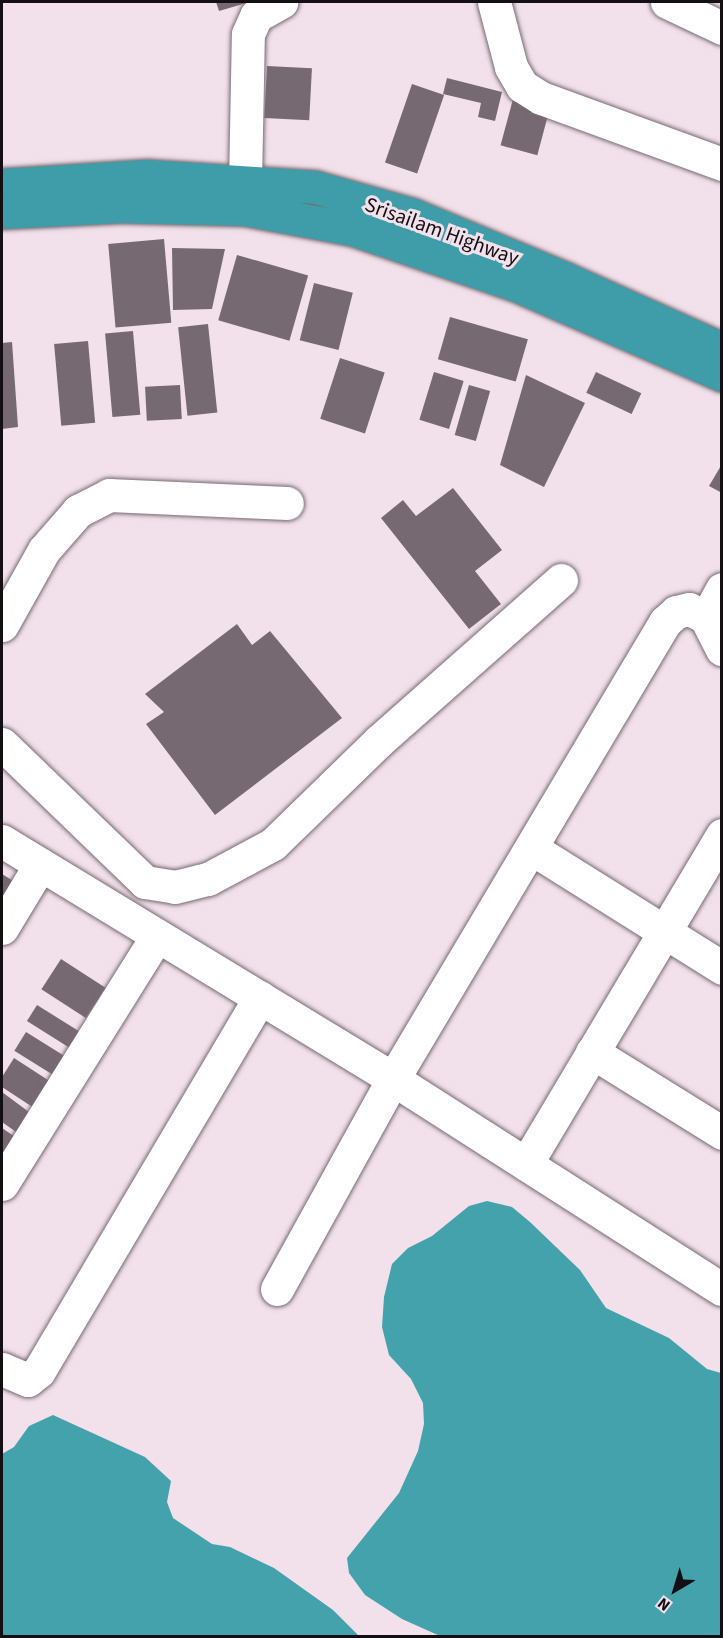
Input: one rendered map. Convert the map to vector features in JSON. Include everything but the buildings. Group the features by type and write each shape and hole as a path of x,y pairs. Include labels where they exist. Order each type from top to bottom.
{"highway":[{"name":"Srisailam Highway","path":"2,185 147,176 315,188 413,215 722,349"},
{"name":"Srisailam Highway","path":"2,212 121,206 245,209 352,229 514,284 722,375"}],"street":[{"path":"245,184 248,34 256,16 281,2"},
{"path":"494,2 511,67 522,86 541,98 722,164"},
{"path":"667,2 722,28"},
{"path":"2,625 14,573 44,550 78,511 108,495 287,503"},
{"path":"2,744 145,882 175,887 208,879 273,844 379,741 561,580"},
{"path":"722,589 714,622 722,649"},
{"path":"277,1289 393,1079 665,622 676,612 689,609 714,622"},
{"path":"526,1164 722,835"},
{"path":"2,841 393,1079 722,1289"},
{"path":"531,848 722,968"},
{"path":"2,928 40,865"},
{"path":"2,1184 157,936"},
{"path":"2,1370 28,1380 39,1371 260,998"},
{"path":"592,1052 722,1133"}],"water":[{"path":"487,1201 512,1207 530,1222 580,1270 606,1308 669,1338 707,1369 721,1373 721,1636 440,1636 402,1619 365,1595 349,1573 347,1558 399,1493 418,1451 424,1424 423,1403 411,1379 389,1355 382,1327 384,1297 392,1264 408,1248 432,1236 469,1206"},
{"path":"53,1415 145,1457 171,1481 167,1502 173,1518 212,1544 230,1547 274,1568 333,1610 359,1636 2,1636 2,1454 14,1447 29,1426"}]}
